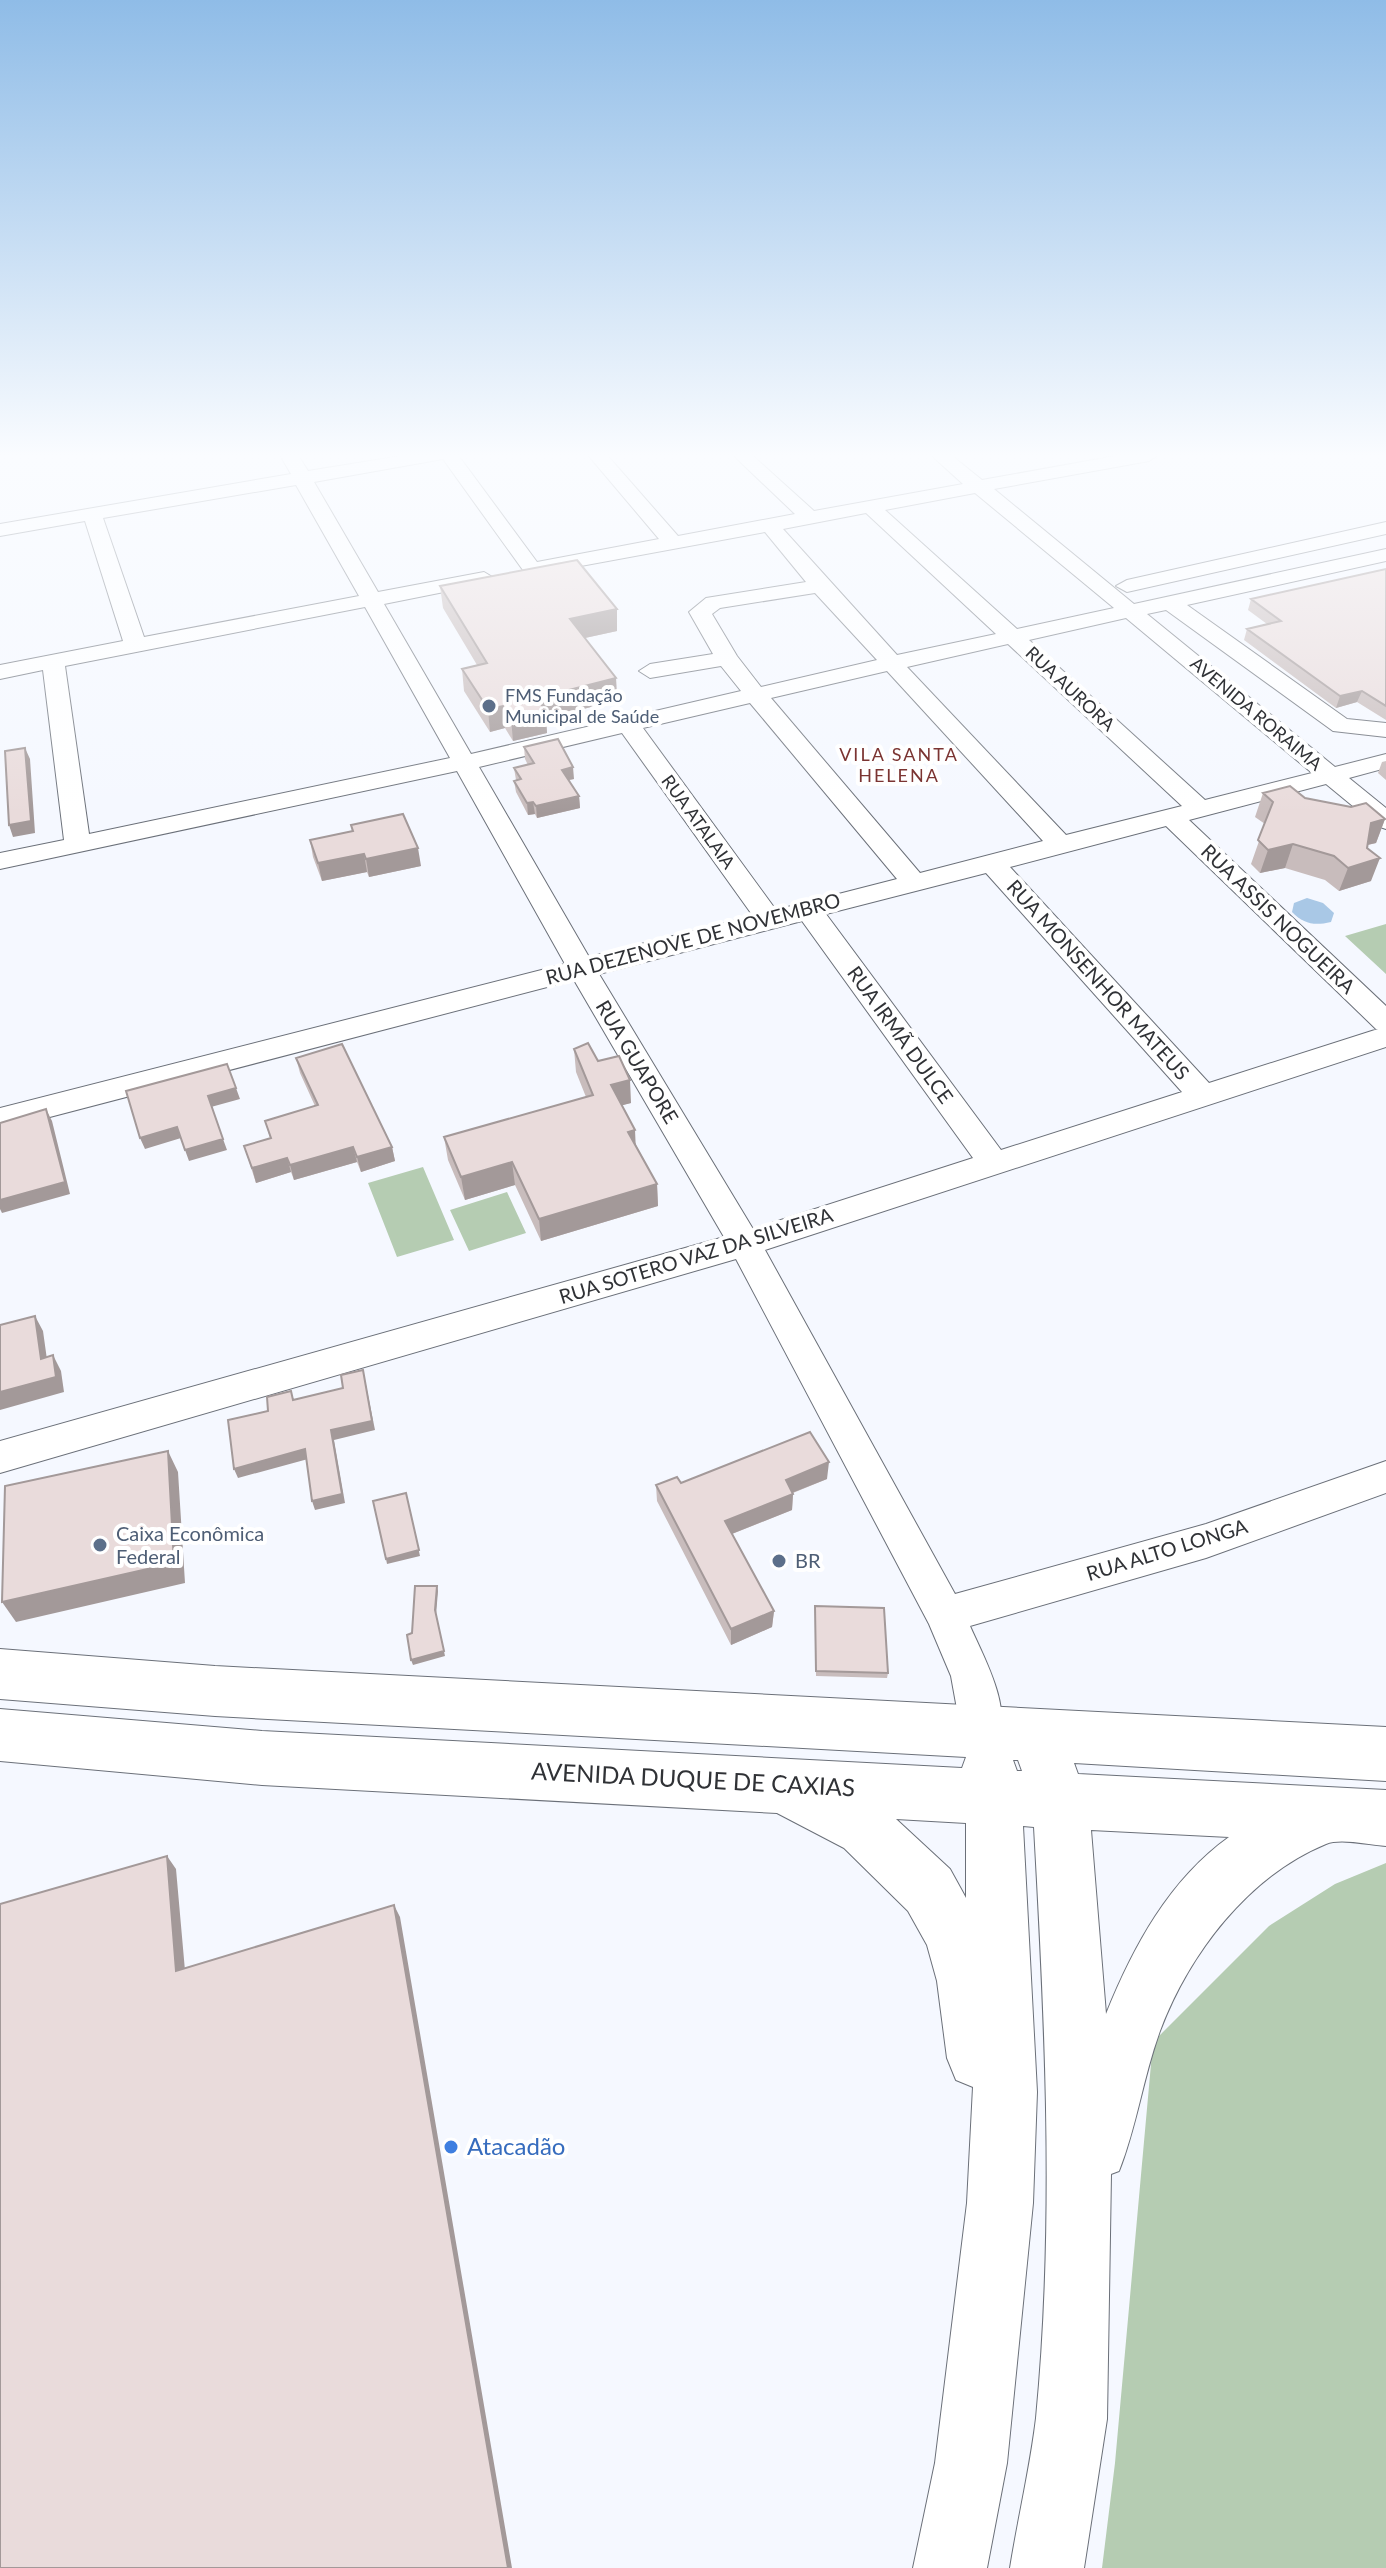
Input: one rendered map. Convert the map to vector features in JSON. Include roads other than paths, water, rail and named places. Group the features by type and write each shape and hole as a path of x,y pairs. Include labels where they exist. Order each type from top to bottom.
{"main road":[{"path":"0,1674 215,1691 1386,1754"},
{"name":"RUA GUAPORE","path":"982,1731 995,1797 994,1875 1005,2092 1000,2203"},
{"name":"AVENIDA DUQUE DE CAXIAS","path":"0,1735 262,1758 1386,1818"},
{"path":"1036,1736 1061,1801 1077,2045 1079,2221 1071,2419 1047,2568"},
{"path":"780,1784 864,1828 929,1890 954,1935 967,1981 1000,2203 971,2463 950,2568"},
{"path":"1079,2221 1109,2089 1131,2019 1164,1952 1195,1908 1237,1867 1323,1814"}],"street":[{"path":"112,575 136,647"},
{"name":"RUA GUAPORE","path":"358,575 582,969 745,1244 945,1615 972,1676 982,1731"},
{"path":"0,672 502,575"},
{"path":"811,575 1061,845"},
{"name":"RUA AURORA","path":"945,575 1199,808"},
{"name":"AVENIDA RORAIMA","path":"1108,575 1151,606"},
{"name":"AVENIDA RORAIMA","path":"1111,575 1362,772 1386,821"},
{"path":"1127,586 1177,575"},
{"path":"0,861 467,762 893,663 1295,575"},
{"path":"1191,617 1382,575"},
{"path":"820,586 705,607 700,612 701,617 756,695 914,882"},
{"path":"1151,606 1191,617 1341,726 1386,730"},
{"path":"650,671 727,658"},
{"path":"53,663 77,844"},
{"name":"RUA ATALAIA","path":"628,724 769,919"},
{"name":"RUA DEZENOVE DE NOVEMBRO","path":"0,1119 1199,808 1362,772"},
{"name":"RUA ASSIS NOGUEIRA","path":"1170,816 1386,1022"},
{"name":"RUA MONSENHOR MATEUS","path":"992,863 1204,1097"},
{"name":"RUA IRMÃ DULCE","path":"807,908 993,1162"},
{"name":"RUA SOTERO VAZ DA SILVEIRA","path":"0,1457 745,1244 1386,1037"},
{"name":"RUA ALTO LONGA","path":"945,1615 1206,1541 1386,1477"},
{"name":"RUA GUAPORE","path":"972,1676 1036,1736"}],"water":[{"path":"1307,898 1323,903 1334,913 1331,922 1310,923 1292,912 1294,903"}],"place":[{"name":"FMS Fundação Municipal de Saúde","path":"489,706"},
{"name":"Caixa Econômica Federal","path":"100,1545"},
{"name":"BR","path":"779,1561"},
{"name":"Atacadão","path":"451,2147"}],"district":[{"name":"VILA SANTA HELENA","path":"899,765"}]}
